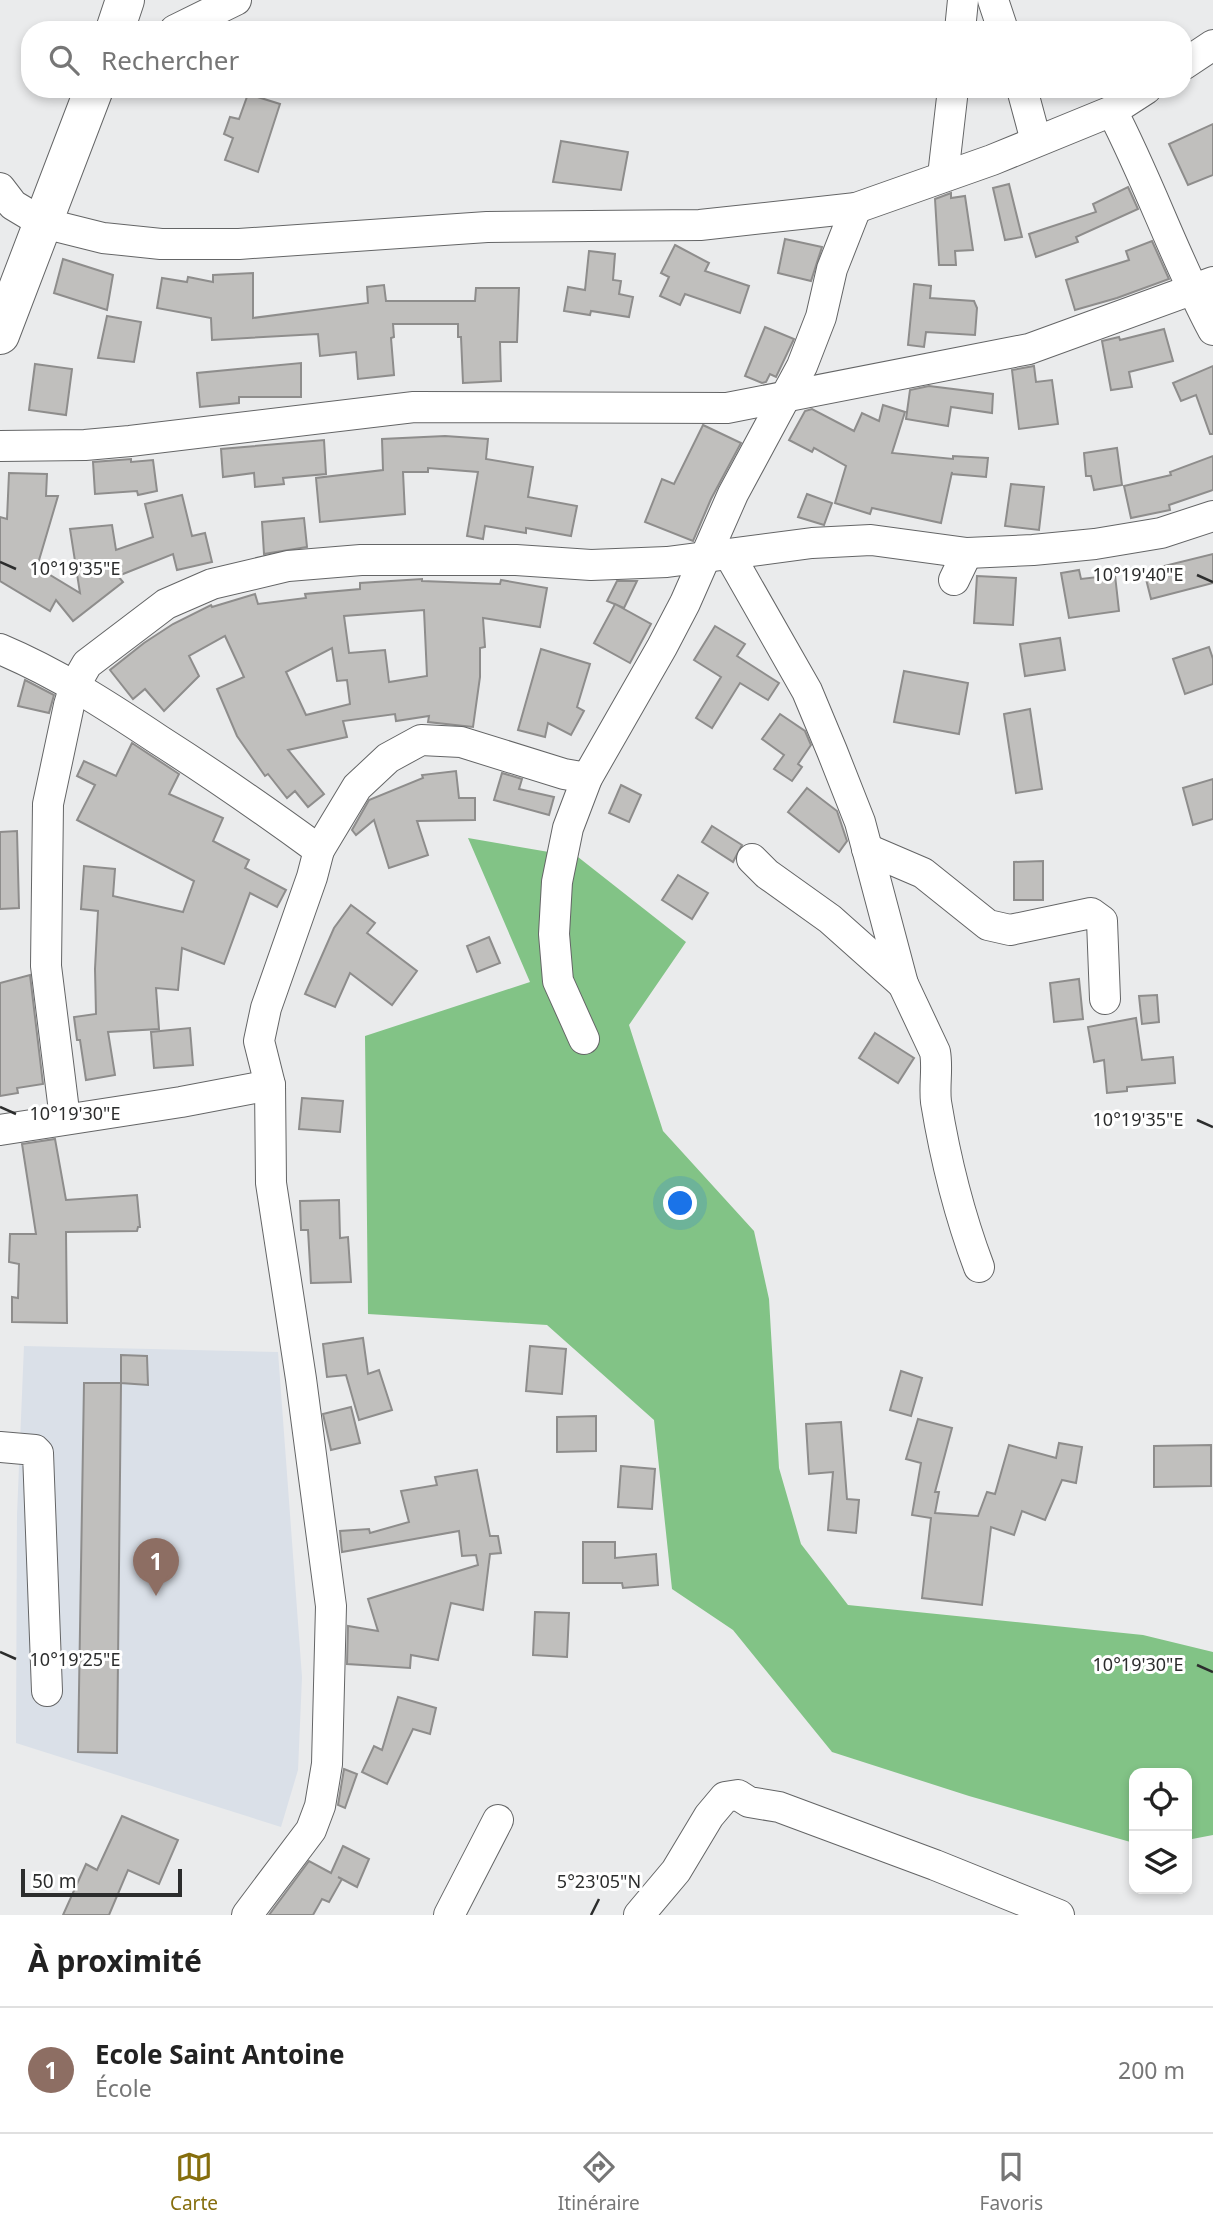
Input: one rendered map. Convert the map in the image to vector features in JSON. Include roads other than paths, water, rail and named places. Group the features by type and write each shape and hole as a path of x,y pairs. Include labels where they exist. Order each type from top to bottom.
{"main road":[{"path":"118,21 125,0"},
{"path":"0,335 90,98"}],"street":[{"path":"193,21 236,0"},
{"path":"961,21 963,0"},
{"path":"993,0 1000,21"},
{"path":"1192,59 1213,45"},
{"path":"943,176 952,98"},
{"path":"1024,98 1036,141"},
{"path":"0,188 13,205 43,223 103,238 161,244 239,244 487,228 700,225 856,208 992,160 1112,111 1132,98"},
{"path":"1112,111 1203,287 1213,330"},
{"path":"584,1039 558,981 554,934 557,882 568,828 586,778 717,556 733,494 803,366 821,317 832,269 856,208"},
{"path":"0,446 119,442 414,407 727,408 1029,349 1140,307 1203,287"},
{"path":"65,1119 46,966 48,804 75,685 86,664 166,604 212,584 288,566 361,560 516,560 591,565 667,562 812,543 871,540 967,553 1095,544 1161,533 1213,516"},
{"path":"954,580 967,553"},
{"path":"717,556 807,691 860,822 903,984 935,1052 935,1093 942,1135 968,1239 979,1267"},
{"path":"0,649 75,685 227,784 319,850"},
{"path":"247,1915 311,1830 320,1806 327,1764 331,1606 301,1379 271,1183 271,1085 259,1041 266,1008 319,850 357,787 388,758 421,740 461,742 564,774 586,778"},
{"path":"867,849 923,873 988,925 1010,930 1091,913 1102,921 1105,999"},
{"path":"752,859 767,874 830,919 903,984"},
{"path":"0,1130 271,1085"},
{"path":"0,1447 36,1450 38,1453 47,1690"},
{"path":"639,1915 676,1871 709,1816 725,1797 738,1795 749,1801 779,1807 935,1865 1059,1915"},
{"path":"449,1915 498,1820"}],"place":[{"name":"Ecole Saint Antoine","path":"156,1596"}]}
